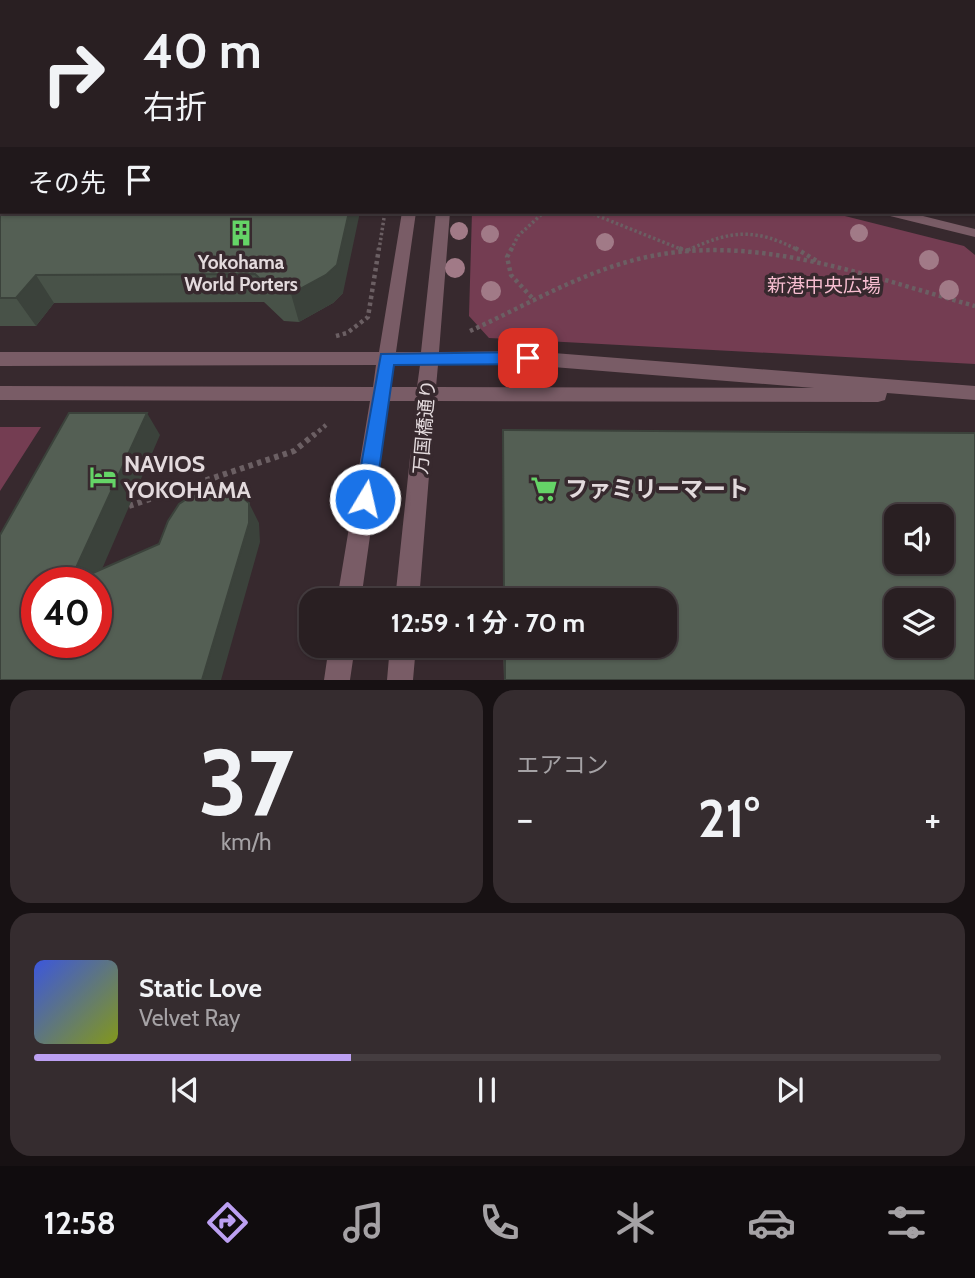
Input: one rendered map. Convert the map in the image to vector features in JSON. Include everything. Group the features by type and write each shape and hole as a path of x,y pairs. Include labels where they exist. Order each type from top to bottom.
{"street":[{"path":"351,588 409,214"},
{"name":"万国橋通り","path":"408,588 443,214"},
{"path":"899,214 975,233"},
{"path":"0,359 528,358 975,394"},
{"path":"0,393 975,394"},
{"path":"337,680 340,658"},
{"path":"400,680 402,658"}],"path":[{"path":"335,336 347,334 368,317 386,214"},
{"path":"536,302 512,275 507,257 518,236 542,214"},
{"path":"593,214 686,251 728,233 764,233 822,265"},
{"path":"470,331 616,266 686,251 751,250 822,265 975,306"},
{"path":"129,506 294,451 326,425"}],"green space":[{"name":"新港中央広場","path":"472,214 837,214 964,246 975,255 975,364 489,338 469,316"},
{"path":"0,427 41,427 0,491"}],"building":[{"name":"Yokohama World Porters","path":"0,214 349,214 337,265 326,275 291,294 275,293 255,274 36,275 16,298 0,298"},
{"path":"69,413 147,413 76,567 21,567 21,658 112,658 112,567 107,567 159,544 168,521 179,504 196,493 220,487 236,492 249,503 249,523 202,680 0,680 0,535"},
{"path":"503,430 975,433 975,680 505,680 505,658 677,658 677,588 504,588"}],"place":[{"name":"Yokohama World Porters","path":"241,233"},
{"name":"NAVIOS YOKOHAMA","path":"103,477"},
{"name":"ファミリーマート","path":"544,489"}],"route":[{"path":"365,499 387,359 528,358"}]}
